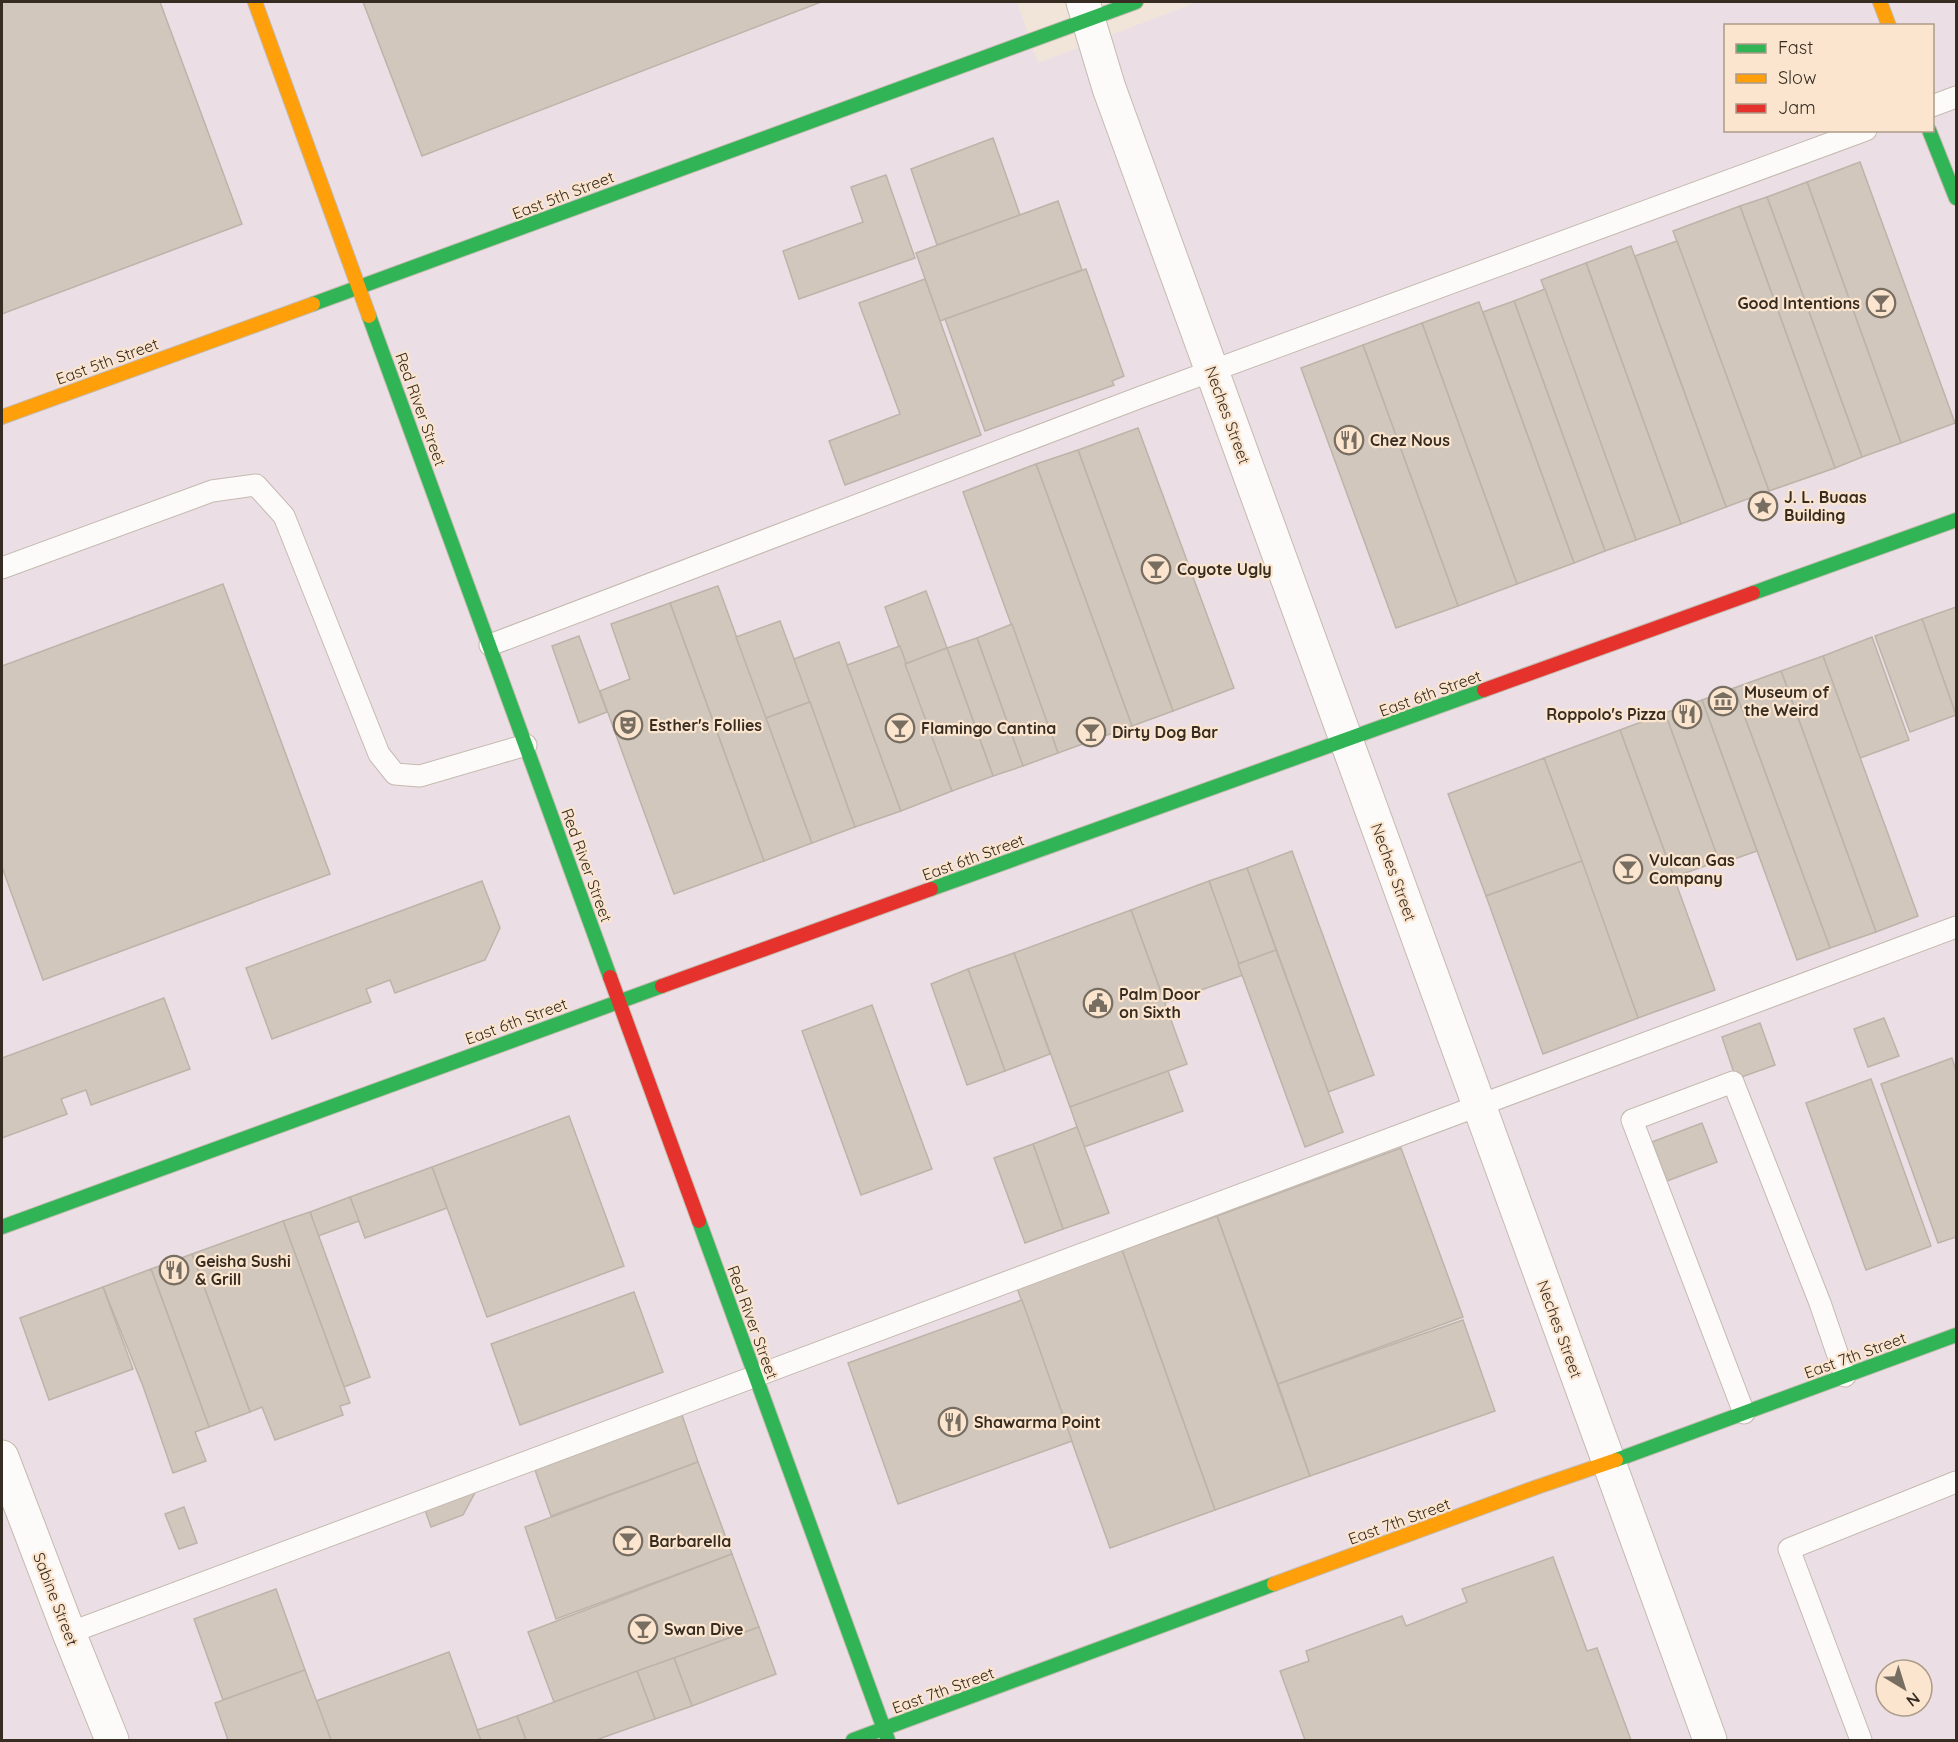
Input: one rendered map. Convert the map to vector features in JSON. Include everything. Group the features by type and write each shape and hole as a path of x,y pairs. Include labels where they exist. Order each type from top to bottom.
{"main road":[{"name":"Red River Street","path":"255,2 886,1735"},
{"name":"East 5th Street","path":"2,417 431,262 1085,10 1136,2"},
{"path":"1880,2 1888,24"},
{"path":"1930,132 1956,198"},
{"name":"East 6th Street","path":"2,1227 619,1001 1956,520"},
{"name":"East 7th Street","path":"854,1740 886,1735 1526,1491 1609,1463 1956,1335"}],"street":[{"name":"Neches Street","path":"1085,10 1109,88 1710,1740"},
{"name":"Sabine Street","path":"2,1457 112,1740"}],"lane":[{"path":"1934,105 1956,97"},
{"path":"489,645 1212,371 1861,132"},
{"path":"2,568 212,491 256,485 284,516 379,754 395,774 420,776 526,745"},
{"path":"69,1633 1956,927"},
{"path":"1744,1413 1632,1120 1733,1082 1815,1292 1845,1376"},
{"path":"1861,1740 1790,1549 1956,1482"}],"shaded area":[{"path":"2,2 1017,2 1038,63 1197,2 1956,2 1956,1740 2,1740"}],"building":[{"path":"2,2 160,2 242,224 2,314"},
{"path":"363,2 821,2 422,156"},
{"path":"993,138 1020,215 937,245 911,169"},
{"name":"Good Intentions","path":"1860,162 1955,423 1901,443 1807,182"},
{"path":"886,175 915,258 799,299 783,251 863,222 851,187"},
{"path":"1807,182 1901,443 1862,457 1767,197"},
{"path":"1767,197 1862,457 1835,468 1740,206"},
{"path":"1058,201 1082,270 940,321 916,253"},
{"path":"1740,206 1835,468 1769,491 1673,231"},
{"path":"1677,241 1769,491 1726,507 1635,256"},
{"path":"1631,246 1726,507 1681,524 1586,263"},
{"path":"1586,263 1681,524 1636,540 1541,280"},
{"path":"1086,269 1124,376 1112,381 1114,385 985,431 945,319"},
{"path":"925,279 981,435 845,485 829,441 900,414 859,303"},
{"path":"1545,289 1636,540 1605,551 1514,301"},
{"path":"1514,301 1605,551 1574,563 1483,312"},
{"path":"1479,302 1574,563 1517,584 1422,323"},
{"path":"1422,323 1517,584 1458,606 1363,345"},
{"path":"1363,345 1458,606 1396,628 1301,368"},
{"name":"Coyote Ugly","path":"1138,428 1234,688 1173,711 1078,450"},
{"path":"1078,450 1173,711 1132,726 1036,464"},
{"path":"1036,464 1132,726 1058,753 963,492"},
{"path":"223,584 330,874 43,980 2,867 2,666"},
{"path":"718,586 812,843 764,861 670,603"},
{"path":"926,591 947,648 905,664 885,607"},
{"path":"670,603 764,861 674,894 600,691 630,679 611,624"},
{"path":"1956,607 1956,715 1922,619"},
{"path":"1922,619 1956,715 1910,732 1875,636"},
{"path":"780,621 810,702 766,718 736,637"},
{"path":"1012,624 1058,753 1023,766 977,638"},
{"path":"579,636 607,712 579,723 552,646"},
{"path":"1872,637 1909,740 1860,758 1823,656"},
{"path":"977,638 1023,766 993,776 947,648"},
{"path":"839,642 901,811 855,827 794,659"},
{"name":"Flamingo Cantina","path":"900,646 952,791 901,811 847,665"},
{"path":"947,648 993,776 952,791 905,664"},
{"path":"1823,656 1918,916 1876,932 1781,671"},
{"path":"1781,671 1876,932 1830,948 1734,688"},
{"path":"1734,688 1830,948 1797,960 1702,700"},
{"path":"1702,700 1757,851 1720,864 1665,713"},
{"path":"810,702 855,827 812,843 766,718"},
{"path":"1665,713 1719,861 1674,877 1620,730"},
{"name":"Vulcan Gas Company","path":"1620,730 1715,990 1638,1018 1544,758"},
{"path":"1544,758 1582,861 1486,896 1448,794"},
{"path":"1292,851 1374,1075 1328,1092 1247,868"},
{"path":"1582,861 1638,1018 1543,1054 1486,896"},
{"path":"1247,868 1276,950 1238,964 1209,881"},
{"path":"482,881 500,928 485,960 395,993 390,980 366,989 371,1002 272,1039 246,968"},
{"path":"1209,881 1243,975 1165,1003 1131,910"},
{"name":"Palm Door on Sixth","path":"1131,910 1187,1064 1070,1107 1014,953"},
{"path":"1276,950 1343,1132 1305,1147 1238,964"},
{"path":"1014,953 1050,1054 1005,1071 968,969"},
{"path":"968,969 1005,1071 967,1085 931,984"},
{"path":"164,998 190,1069 91,1105 86,1090 61,1099 67,1114 2,1138 2,1058"},
{"path":"872,1005 932,1169 861,1195 802,1031"},
{"path":"1884,1018 1899,1056 1868,1067 1854,1029"},
{"path":"1760,1023 1775,1065 1736,1079 1722,1037"},
{"path":"1952,1058 1956,1071 1956,1237 1938,1243 1881,1084"},
{"path":"1168,1071 1183,1111 1084,1147 1070,1107"},
{"path":"1871,1079 1931,1246 1866,1270 1806,1103"},
{"path":"569,1116 624,1266 487,1317 432,1167"},
{"path":"1702,1123 1717,1162 1667,1181 1652,1142"},
{"path":"1077,1127 1109,1213 1063,1229 1033,1144"},
{"path":"1033,1144 1063,1229 1025,1243 994,1158"},
{"path":"1401,1148 1463,1317 1278,1384 1217,1216"},
{"path":"432,1167 447,1208 365,1238 350,1197"},
{"path":"350,1197 359,1221 318,1236 310,1212"},
{"path":"310,1212 370,1377 344,1387 283,1221"},
{"path":"1217,1216 1310,1476 1215,1510 1122,1250"},
{"path":"283,1221 350,1403 340,1406 343,1415 275,1440 262,1407 250,1412 192,1254"},
{"path":"1122,1250 1215,1510 1110,1548 1017,1288"},
{"path":"192,1254 250,1412 209,1427 151,1269"},
{"path":"151,1269 209,1427 195,1432 206,1461 173,1473 143,1386 103,1287"},
{"path":"103,1287 133,1369 49,1400 20,1318"},
{"path":"634,1292 663,1372 520,1425 491,1344"},
{"path":"1022,1300 1072,1441 898,1504 848,1363"},
{"path":"1463,1320 1495,1411 1310,1476 1278,1384"},
{"path":"682,1415 698,1462 551,1516 535,1470"},
{"name":"Barbarella","path":"698,1462 732,1554 556,1619 525,1527"},
{"path":"476,1491 463,1515 431,1527 425,1510"},
{"path":"184,1507 197,1543 179,1549 165,1514"},
{"name":"Swan Dive","path":"732,1554 759,1627 554,1702 528,1632"},
{"path":"1553,1557 1587,1651 1597,1648 1631,1740 1305,1740 1280,1671 1309,1661 1306,1651 1402,1616 1406,1626 1467,1602 1462,1589"},
{"path":"276,1589 305,1670 223,1700 194,1619"},
{"path":"759,1627 776,1674 692,1706 674,1658"},
{"path":"449,1652 481,1740 331,1740 316,1701"},
{"path":"674,1658 692,1706 655,1719 637,1671"},
{"path":"305,1670 331,1740 228,1740 215,1703"},
{"path":"637,1671 655,1719 596,1740 526,1740 517,1716"},
{"path":"517,1716 526,1740 481,1740 477,1730"}],"traffic: fast":[{"path":"313,304 1136,2"},
{"path":"1930,132 1956,198"},
{"path":"369,316 610,977"},
{"path":"1753,593 1956,520"},
{"path":"931,889 1484,690"},
{"path":"2,1227 662,986"},
{"path":"699,1221 888,1740"},
{"path":"1616,1460 1956,1335"},
{"path":"853,1740 1274,1584"}],"traffic: slow":[{"path":"255,2 369,316"},
{"path":"1880,2 1888,24"},
{"path":"2,417 313,304"},
{"path":"1274,1584 1616,1460"}],"traffic: jam":[{"path":"1484,690 1753,593"},
{"path":"662,986 931,889"},
{"path":"610,977 699,1221"}],"place":[{"name":"Good Intentions","path":"1881,303"},
{"name":"Chez Nous","path":"1349,440"},
{"name":"J. L. Buaas Building","path":"1763,506"},
{"name":"Coyote Ugly","path":"1156,569"},
{"name":"Museum of the Weird","path":"1723,701"},
{"name":"Roppolo's Pizza","path":"1687,714"},
{"name":"Esther's Follies","path":"628,725"},
{"name":"Flamingo Cantina","path":"900,728"},
{"name":"Dirty Dog Bar","path":"1091,732"},
{"name":"Vulcan Gas Company","path":"1628,869"},
{"name":"Palm Door on Sixth","path":"1098,1003"},
{"name":"Geisha Sushi & Grill","path":"174,1270"},
{"name":"Shawarma Point","path":"953,1422"},
{"name":"Barbarella","path":"628,1541"},
{"name":"Swan Dive","path":"643,1629"}]}
